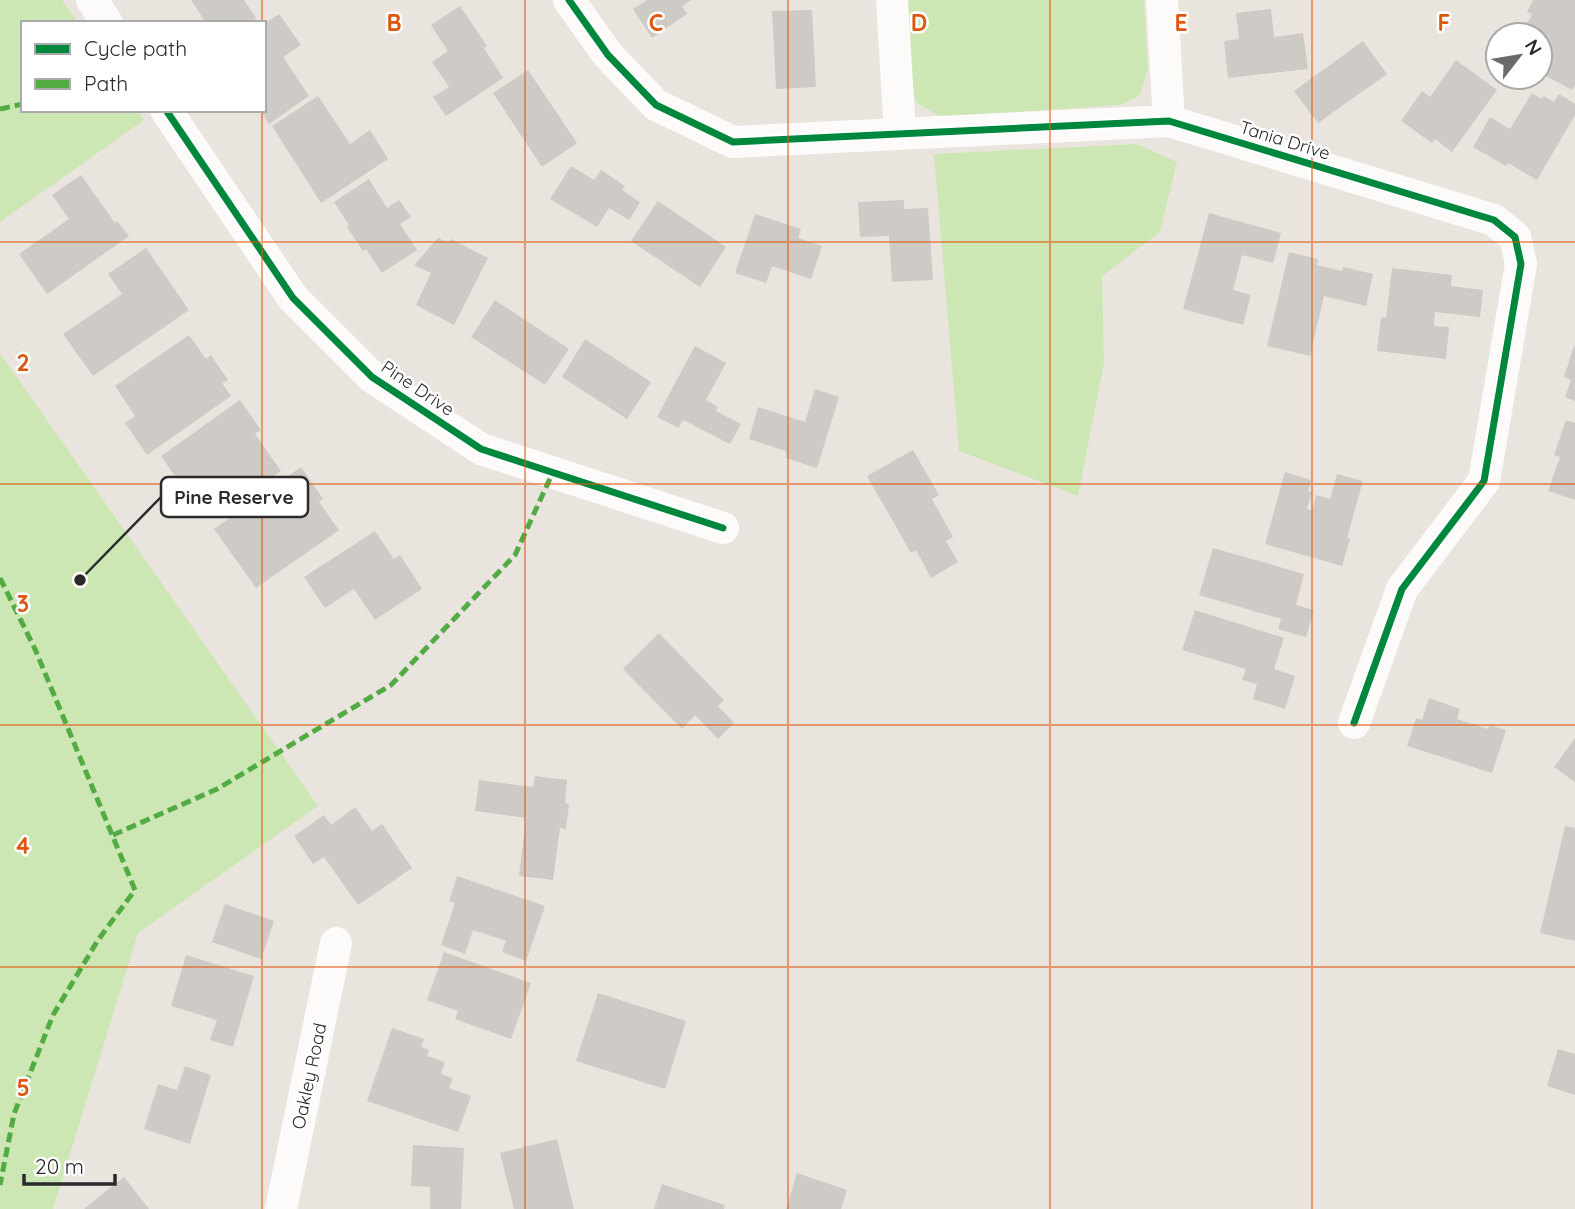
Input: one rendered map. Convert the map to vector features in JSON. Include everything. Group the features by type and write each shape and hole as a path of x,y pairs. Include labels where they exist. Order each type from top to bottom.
{"street":[{"path":"92,0 106,21"},
{"name":"Tania Drive","path":"569,0 608,55 656,105 733,142 1169,121 1494,220 1515,237 1521,264 1484,481 1402,589 1354,723"},
{"path":"892,0 900,134"},
{"path":"1163,0 1169,121"},
{"name":"Pine Drive","path":"167,112 293,298 372,377 481,449 723,528"},
{"name":"Oakley Road","path":"281,1209 336,943"}],"green space":[{"path":"0,0 62,0 77,21 21,21 21,112 139,112 144,120 0,222"},
{"path":"906,0 1144,0 1148,71 1139,96 1120,105 941,117 916,102 910,80"},
{"path":"1137,144 1177,162 1160,232 1102,276 1104,363 1078,496 959,451 934,154"},
{"path":"0,353 318,806 138,933 53,1209 0,1209"}],"building":[{"path":"191,0 244,0 256,18 252,21 205,21"},
{"path":"647,0 691,0 682,6 687,14 652,38 633,9"},
{"path":"1533,0 1575,0 1575,85 1572,90 1554,80 1554,21 1528,21 1532,14 1527,12"},
{"path":"460,6 487,46 484,48 503,78 446,116 433,97 449,87 432,62 448,51 431,25"},
{"path":"1271,9 1274,37 1303,33 1308,69 1228,78 1224,41 1239,39 1236,13"},
{"path":"812,10 816,87 776,89 772,11"},
{"path":"279,14 301,45 283,57 309,96 269,124 261,112 266,112 266,23"},
{"path":"1363,41 1387,74 1318,123 1294,91"},
{"path":"1456,60 1484,80 1484,91 1496,91 1452,152 1435,139 1432,143 1401,121 1422,91 1430,97"},
{"path":"528,70 577,143 542,167 493,93"},
{"path":"1532,93 1554,102 1559,94 1575,104 1575,115 1537,180 1473,147 1490,117 1510,129"},
{"path":"318,96 350,144 370,130 388,159 321,203 272,126"},
{"path":"571,166 594,180 601,170 625,186 622,190 640,202 629,220 609,208 597,227 550,199"},
{"path":"81,175 115,223 117,221 129,236 47,294 19,254 69,219 52,195"},
{"path":"369,179 387,208 399,200 411,217 400,224 417,250 382,273 366,249 363,251 334,202"},
{"path":"904,200 904,209 928,208 933,280 892,282 889,236 860,237 858,202"},
{"path":"658,201 726,247 700,287 631,241"},
{"path":"1209,213 1281,233 1273,263 1242,255 1233,290 1251,295 1243,325 1183,309"},
{"path":"755,214 801,229 798,238 822,246 811,279 772,266 766,283 735,273"},
{"path":"438,238 449,243 451,239 488,258 454,325 416,305 431,273 414,265"},
{"path":"146,248 189,310 93,376 63,334 122,294 108,274"},
{"path":"1289,252 1318,259 1317,265 1342,271 1343,267 1373,274 1366,306 1324,296 1310,356 1267,346"},
{"path":"1392,268 1452,275 1451,286 1483,290 1480,317 1435,312 1434,326 1449,327 1446,359 1377,351 1381,317 1386,318"},
{"path":"495,300 569,349 545,385 471,337"},
{"path":"189,335 206,359 211,355 228,380 222,383 231,396 147,455 125,423 135,416 115,386"},
{"path":"585,339 651,382 627,419 562,377"},
{"path":"695,346 726,363 706,400 718,407 716,411 741,424 730,444 683,420 679,428 657,417"},
{"path":"1574,346 1575,401 1565,397 1571,380 1564,377"},
{"path":"815,389 839,397 817,468 786,458 786,451 749,439 758,407 805,422"},
{"path":"240,400 261,430 255,434 281,471 252,491 241,476 196,507 161,456"},
{"path":"1566,420 1575,423 1575,500 1548,491 1560,457 1554,455"},
{"path":"913,450 939,495 932,499 953,537 946,541 958,562 931,578 916,550 911,553 867,476"},
{"path":"301,467 323,499 319,502 339,530 256,588 214,529"},
{"path":"1285,472 1311,480 1308,491 1312,492 1307,509 1312,511 1316,495 1330,499 1337,474 1363,481 1342,566 1265,544"},
{"path":"375,531 394,559 400,555 422,589 375,620 354,589 325,608 304,577"},
{"path":"1213,548 1304,574 1296,605 1314,610 1306,637 1278,629 1281,619 1199,595"},
{"path":"1195,610 1284,638 1274,669 1295,676 1285,709 1253,699 1257,684 1242,680 1246,669 1182,650"},
{"path":"659,633 724,700 718,706 734,723 718,739 695,715 682,729 623,669"},
{"path":"1429,698 1460,709 1457,719 1488,729 1489,725 1506,730 1492,773 1407,746 1416,718 1422,720"},
{"path":"1575,738 1575,782 1554,767"},
{"path":"535,776 567,780 565,803 569,804 566,829 560,828 553,880 519,876 526,818 475,811 479,780 533,787"},
{"path":"355,807 372,831 382,824 412,868 358,905 324,857 313,864 294,836 324,815 331,825"},
{"path":"1565,826 1575,828 1575,941 1540,933"},
{"path":"457,876 545,906 526,961 502,952 506,941 473,930 465,954 441,945 455,903 449,901"},
{"path":"225,904 274,921 261,959 212,942"},
{"path":"444,952 531,983 511,1039 455,1019 458,1011 427,1000"},
{"path":"186,955 254,976 233,1047 210,1040 217,1020 171,1006"},
{"path":"598,993 686,1021 665,1089 576,1061"},
{"path":"392,1028 424,1039 421,1047 429,1050 427,1056 445,1062 441,1074 453,1078 449,1088 471,1096 458,1132 367,1101"},
{"path":"1558,1049 1575,1054 1575,1095 1547,1086"},
{"path":"185,1066 211,1075 190,1144 144,1129 158,1084 177,1090"},
{"path":"557,1139 574,1209 514,1209 500,1153"},
{"path":"413,1145 464,1148 461,1209 430,1209 430,1187 411,1186"},
{"path":"797,1173 847,1190 841,1209 786,1209"},
{"path":"124,1177 149,1209 84,1209"},
{"path":"662,1184 725,1205 724,1209 654,1209"}],"marked path":[{"path":"0,109 21,104"},
{"path":"113,835 217,789 391,685 515,555 553,472"},
{"path":"0,578 35,649 135,890 98,940 53,1015 14,1114 0,1185"}],"cycle path":[{"path":"569,0 608,55 656,105 733,142 1169,121 1494,220 1515,237 1521,264 1484,481 1402,589 1354,723"},
{"path":"167,112 293,298 372,377 481,449 723,528"}],"place":[{"name":"Pine Reserve","path":"80,580"}]}
